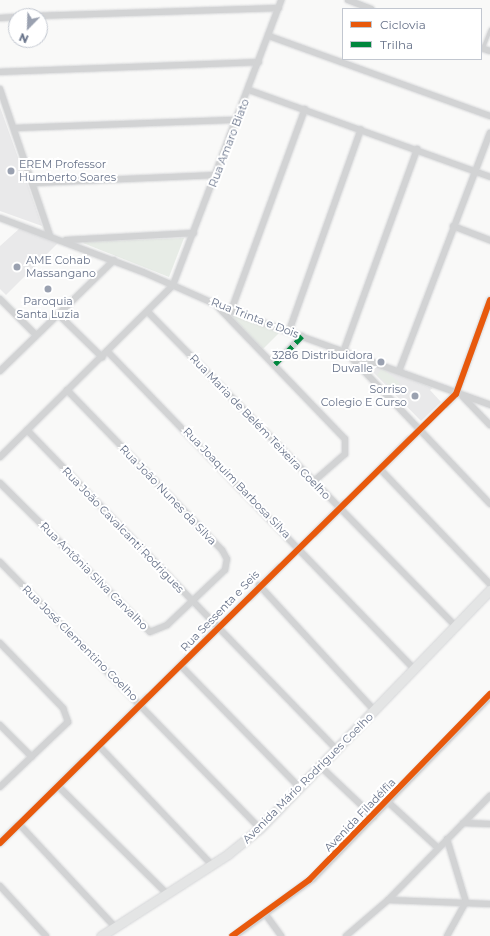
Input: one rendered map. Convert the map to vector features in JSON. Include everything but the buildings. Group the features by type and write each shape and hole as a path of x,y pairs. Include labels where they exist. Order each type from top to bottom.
{"main road":[{"name":"Avenida Mário Rodrigues Coelho","path":"101,936 165,892 211,864 260,828 375,711 490,590"}],"street":[{"name":"Rua Amaro Biato","path":"173,285 217,175 281,0"},
{"path":"348,0 368,8"},
{"path":"48,16 279,8"},
{"path":"269,36 490,116"},
{"path":"482,48 490,51"},
{"path":"0,72 259,62"},
{"path":"0,89 15,128 50,236"},
{"path":"249,90 361,129 490,177"},
{"path":"230,311 305,109"},
{"path":"15,128 237,120"},
{"path":"290,332 361,129"},
{"path":"399,371 452,226 490,133"},
{"path":"417,150 344,350 490,504"},
{"path":"32,183 217,175"},
{"name":"Rua Trinta e Dois","path":"0,218 114,260 230,311 344,350 459,395 490,405"},
{"path":"452,226 490,240"},
{"path":"62,240 194,233"},
{"path":"0,371 114,260"},
{"path":"0,457 148,312 173,285"},
{"path":"0,299 36,336"},
{"path":"490,300 459,395 490,425"},
{"path":"214,303 275,364 347,442 345,454 314,481"},
{"name":"Rua Maria de Belém Teixeira Coelho","path":"148,312 456,627"},
{"path":"58,314 102,357"},
{"path":"275,364 302,336"},
{"name":"Rua Joaquim Barbosa Silva","path":"107,351 299,547 414,670"},
{"name":"Rua João Nunes da Silva","path":"67,390 224,554 225,570 191,601"},
{"name":"Rua Sessenta e Seis","path":"0,843 100,747 220,627 259,585 341,510 459,395"},
{"name":"Rua João Cavalcanti Rodrigues","path":"27,430 191,601 220,627 337,750"},
{"path":"381,470 490,584"},
{"name":"Rua Antônia Silva Carvalho","path":"0,482 147,631 160,631 191,601"},
{"name":"Rua José Clementino Coelho","path":"0,562 260,828"},
{"path":"259,585 375,711"},
{"path":"0,643 67,715 64,729 0,787"},
{"path":"181,666 300,788"},
{"name":"Avenida Filadélfia","path":"233,936 266,914 312,878 374,817 490,695"},
{"path":"0,725 32,757"},
{"path":"100,747 211,864"},
{"path":"320,766 374,817"},
{"path":"58,786 165,892"},
{"path":"346,936 388,900 490,796"},
{"path":"388,802 438,848"},
{"path":"463,823 490,824"},
{"path":"19,824 115,927"},
{"path":"447,839 466,902 447,936"},
{"path":"0,886 46,936"},
{"path":"388,900 490,904"},
{"path":"266,914 281,936"}],"lane":[{"path":"482,48 490,29"}],"shaded area":[{"name":"EREM Professor Humberto Soares","path":"0,107 30,191 42,226 0,211"},
{"name":"AME Cohab Massangano","path":"20,228 59,242 6,295 0,289 0,246"},
{"path":"184,238 169,277 83,243 84,242"},
{"path":"228,313 281,331 263,349"},
{"name":"Sorriso Colegio E Curso","path":"376,365 433,388 430,390 441,402 421,421 373,372"},
{"path":"382,368 400,383 394,390 377,375"}],"marked path":[{"path":"275,364 302,336"}],"cycle path":[{"path":"0,843 456,394 490,300"},
{"path":"232,936 309,880 490,694"}],"place":[{"name":"EREM Professor Humberto Soares","path":"11,171"},
{"name":"AME Cohab Massangano","path":"17,267"},
{"name":"Paroquia Santa Luzia","path":"48,289"},
{"name":"3286 Distribuidora Duvalle","path":"381,362"},
{"name":"Sorriso Colegio E Curso","path":"415,396"}]}
